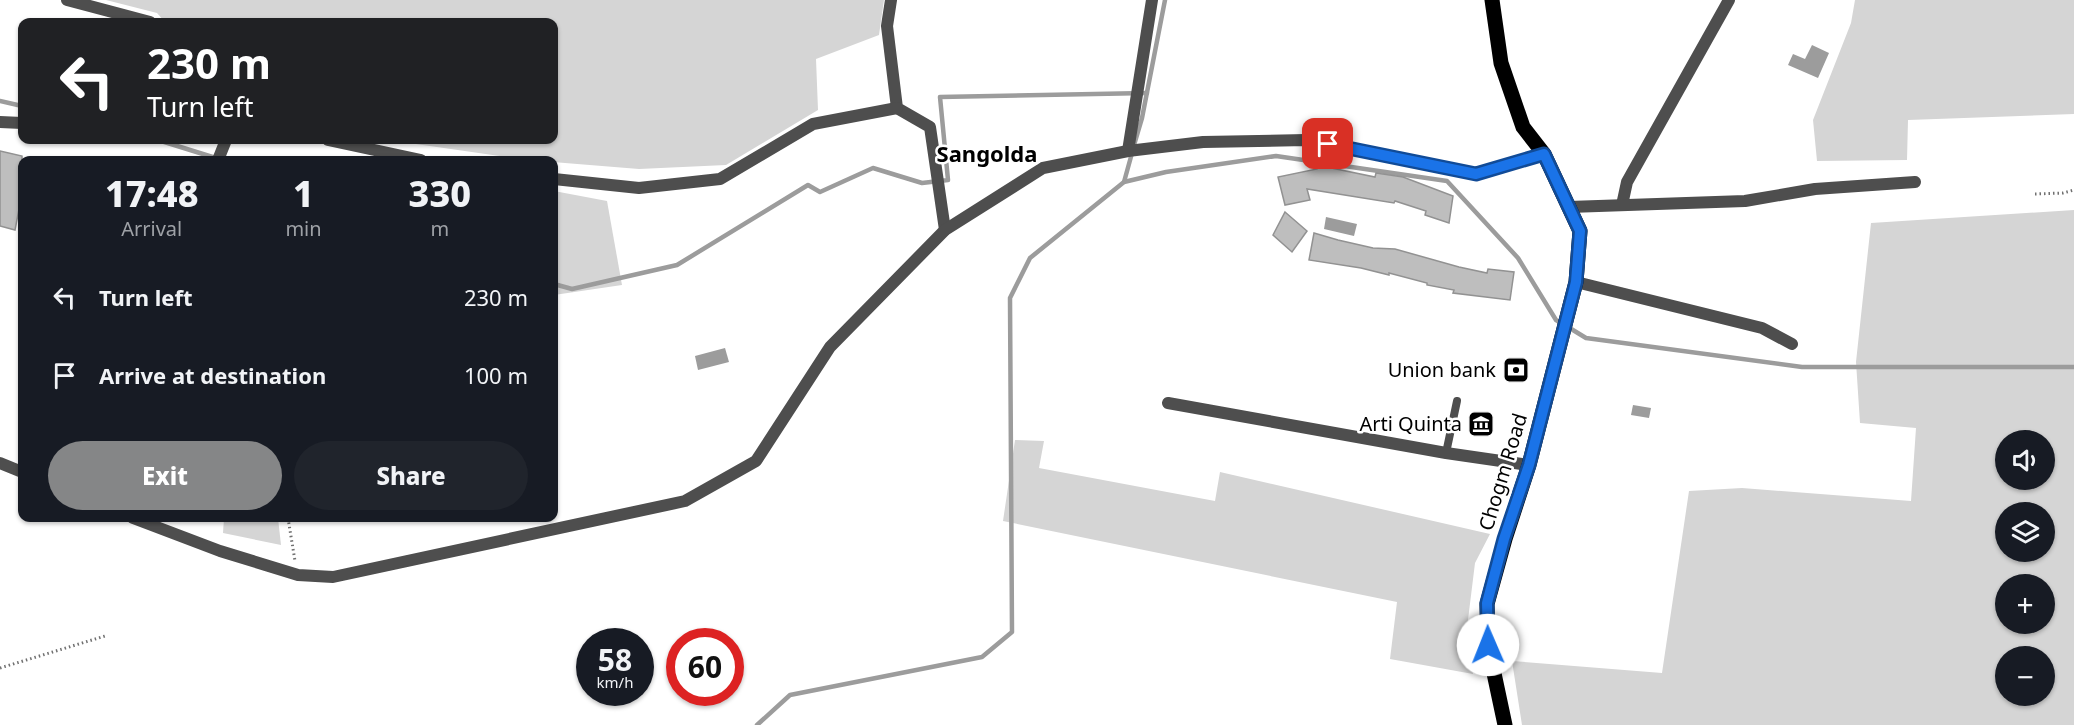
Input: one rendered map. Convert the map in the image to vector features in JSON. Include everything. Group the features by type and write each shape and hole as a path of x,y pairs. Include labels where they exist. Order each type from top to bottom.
{"main road":[{"name":"Chogm Road","path":"1492,0 1501,63 1523,128 1544,154 1580,231 1576,282 1529,465 1504,539 1487,603 1488,645 1505,725"}],"street":[{"path":"67,0 135,18"},
{"path":"891,0 887,26 897,108"},
{"path":"1128,151 1152,0"},
{"path":"1622,205 1627,182 1729,0"},
{"path":"558,179 639,188 720,179 813,124 897,108 930,127 945,230"},
{"path":"0,122 18,123"},
{"path":"148,522 220,551 298,575 333,577 685,501 756,461 830,347 945,230 1043,168 1128,151 1203,142 1306,140 1476,174 1544,154"},
{"path":"347,144 402,156"},
{"path":"1569,207 1745,201 1815,189 1915,182"},
{"path":"1576,282 1762,328 1792,344"},
{"path":"1167,403 1446,453 1529,465"},
{"path":"0,463 18,470"}],"lane":[{"path":"1446,453 1457,401"}],"path":[{"path":"2035,194 2064,193 2074,190"},
{"path":"289,522 298,575"},
{"path":"0,668 105,636"}],"shaded area":[{"path":"106,0 884,0 879,35 816,59 818,110 726,165 639,169 558,162 558,156 500,156 416,144 558,144 558,18 161,18 157,13"},
{"path":"1855,0 2074,0 2074,114 1908,120 1907,160 1817,161 1813,120 1851,23"},
{"path":"1812,45 1829,53 1818,78 1788,65 1793,54 1805,59"},
{"path":"558,192 607,201 622,285 558,294"},
{"path":"2074,210 2074,725 1522,725 1512,661 1662,673 1689,491 1742,488 1911,501 1916,428 1860,423 1856,362 1871,223"},
{"path":"1326,217 1357,224 1354,236 1324,229"},
{"path":"725,348 729,362 698,370 695,356"},
{"path":"1633,405 1651,408 1649,418 1631,415"},
{"path":"1015,440 1044,441 1039,468 1215,501 1220,472 1490,534 1475,563 1466,636 1473,674 1390,659 1397,602 1003,521"},
{"path":"224,522 278,522 281,545 223,533"}],"building":[{"path":"0,151 22,156 18,156 18,215 15,230 0,226"},
{"path":"1317,165 1375,177 1376,173 1403,177 1453,196 1449,223 1425,215 1426,211 1395,201 1394,203 1307,189 1310,200 1285,205 1278,177 1317,169"},
{"path":"1285,212 1307,231 1292,252 1273,235"},
{"path":"1314,233 1373,248 1395,249 1487,273 1488,269 1514,272 1510,300 1453,293 1454,290 1427,285 1427,283 1389,273 1389,275 1309,260"}],"waterway":[{"path":"1134,145 1142,118 1165,0"},
{"path":"558,285 572,289 677,265 808,185 820,192 873,168 922,183 948,180 940,97 1147,93"},
{"path":"0,101 18,105"},
{"path":"171,144 209,156"},
{"path":"1124,182 1132,153"},
{"path":"757,725 790,695 982,657 1012,632 1010,298 1030,258 1124,182 1166,172 1276,156 1447,181 1518,258 1556,320 1561,323"},
{"path":"1568,327 1586,338 1802,367 2074,367"}],"place":[{"name":"Union bank","path":"1516,370"},
{"name":"Arti Quinta","path":"1481,424"}],"district":[{"name":"Sangolda","path":"987,154"}],"route":[{"path":"1328,144 1476,174 1544,154 1580,231 1576,282 1529,465 1504,539 1487,603 1488,645"}]}
